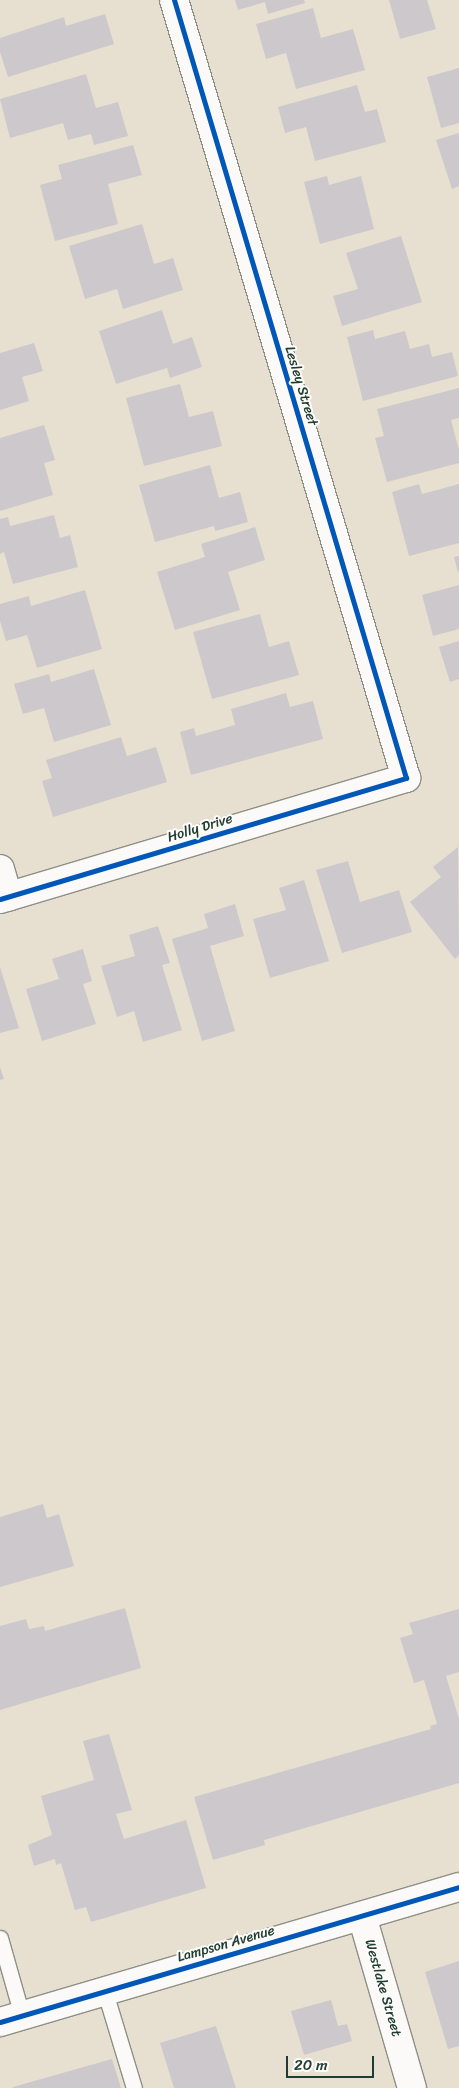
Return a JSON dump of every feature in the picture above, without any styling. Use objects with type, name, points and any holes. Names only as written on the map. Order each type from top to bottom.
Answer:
[{"type":"street","name":"Lesley Street","points":[[174,0],[406,778]]},
{"type":"street","name":"Holly Drive","points":[[4,898],[406,778]]},
{"type":"street","points":[[0,870],[4,898]]},
{"type":"street","name":"Lampson Avenue","points":[[11,2019],[459,1887]]},
{"type":"street","name":"Westlake Street","points":[[362,1916],[412,2088]]},
{"type":"lane","points":[[0,1938],[11,2019]]},
{"type":"lane","points":[[105,1992],[134,2088]]},
{"type":"building","points":[[235,0],[304,0],[305,3],[268,14],[265,2],[238,10]]},
{"type":"building","points":[[389,0],[427,0],[436,29],[400,39]]},
{"type":"building","points":[[313,8],[321,38],[353,29],[365,70],[296,89],[286,53],[266,59],[256,24]]},
{"type":"building","points":[[105,14],[114,44],[8,77],[0,52],[0,38],[64,17],[66,26]]},
{"type":"building","points":[[459,68],[459,123],[441,128],[427,77]]},
{"type":"building","points":[[86,74],[96,108],[118,102],[128,136],[94,145],[91,134],[68,140],[63,123],[10,138],[0,99]]},
{"type":"building","points":[[357,85],[365,112],[377,109],[386,142],[315,161],[306,127],[285,133],[278,107]]},
{"type":"building","points":[[459,133],[459,186],[452,189],[436,140]]},
{"type":"building","points":[[133,145],[142,175],[108,184],[118,224],[55,241],[40,185],[62,179],[58,165]]},
{"type":"building","points":[[327,176],[329,185],[361,176],[374,229],[320,244],[304,182]]},
{"type":"building","points":[[142,224],[154,264],[173,258],[183,290],[123,309],[117,289],[85,299],[69,246]]},
{"type":"building","points":[[401,236],[422,302],[342,326],[333,296],[358,289],[346,253]]},
{"type":"building","points":[[162,310],[173,344],[192,337],[202,367],[170,378],[167,368],[116,384],[99,331]]},
{"type":"building","points":[[373,330],[375,339],[405,331],[410,349],[429,344],[432,357],[452,352],[458,376],[363,401],[347,337]]},
{"type":"building","points":[[34,343],[43,371],[22,377],[29,401],[0,410],[0,353]]},
{"type":"building","points":[[180,384],[189,417],[213,411],[222,446],[144,466],[126,398]]},
{"type":"building","points":[[459,388],[459,418],[451,420],[459,450],[459,463],[387,482],[375,438],[384,436],[377,409]]},
{"type":"building","points":[[44,425],[55,460],[44,463],[53,495],[0,511],[0,438]]},
{"type":"building","points":[[210,465],[219,498],[240,492],[248,522],[215,531],[214,526],[155,542],[139,485]]},
{"type":"building","points":[[419,484],[422,494],[459,484],[459,543],[409,556],[392,492]]},
{"type":"building","points":[[54,515],[60,538],[70,535],[78,567],[13,584],[4,552],[0,554],[0,519],[8,517],[10,526]]},
{"type":"building","points":[[255,527],[265,560],[228,572],[240,610],[175,630],[157,572],[205,557],[201,544]]},
{"type":"building","points":[[459,556],[459,572],[458,572],[454,557]]},
{"type":"building","points":[[459,585],[459,629],[433,636],[422,595]]},
{"type":"building","points":[[85,590],[102,649],[37,668],[27,635],[6,641],[0,621],[0,604],[29,596],[31,606]]},
{"type":"building","points":[[260,614],[269,647],[289,641],[299,675],[212,699],[193,632]]},
{"type":"building","points":[[459,641],[459,679],[450,682],[439,647]]},
{"type":"building","points":[[94,669],[111,725],[54,742],[44,708],[23,714],[14,684],[49,674],[51,682]]},
{"type":"building","points":[[286,693],[290,707],[313,701],[323,739],[191,775],[180,732],[194,728],[196,736],[235,725],[231,709]]},
{"type":"building","points":[[121,737],[127,756],[156,747],[167,782],[53,817],[42,781],[52,778],[46,760]]},
{"type":"building","points":[[458,847],[459,955],[455,959],[410,902],[441,877],[433,867]]},
{"type":"building","points":[[348,861],[360,902],[399,890],[412,932],[342,953],[316,870]]},
{"type":"building","points":[[304,880],[329,961],[270,978],[253,919],[286,910],[279,888]]},
{"type":"building","points":[[235,904],[244,936],[210,946],[235,1031],[202,1041],[172,939],[208,928],[204,914]]},
{"type":"building","points":[[158,926],[170,963],[162,965],[182,1030],[143,1042],[134,1011],[117,1017],[101,966],[135,956],[129,935]]},
{"type":"building","points":[[83,949],[92,981],[83,984],[96,1024],[42,1041],[26,989],[59,979],[52,959]]},
{"type":"building","points":[[0,967],[19,1028],[0,1033]]},
{"type":"building","points":[[0,1067],[4,1079],[0,1080]]},
{"type":"building","points":[[43,1504],[47,1518],[59,1514],[74,1566],[0,1587],[0,1517]]},
{"type":"building","points":[[125,1608],[141,1668],[0,1710],[0,1626],[26,1619],[29,1629],[44,1626],[45,1631]]},
{"type":"building","points":[[459,1609],[459,1672],[446,1676],[459,1719],[459,1783],[264,1840],[265,1845],[213,1860],[194,1797],[431,1729],[430,1726],[437,1724],[424,1680],[414,1683],[400,1638],[413,1634],[409,1623]]},
{"type":"building","points":[[109,1734],[132,1810],[116,1814],[124,1839],[186,1820],[206,1888],[91,1922],[86,1907],[75,1910],[61,1863],[56,1865],[55,1859],[34,1866],[28,1845],[52,1835],[41,1796],[94,1780],[83,1741]]},
{"type":"building","points":[[459,1961],[459,2046],[448,2049],[425,1972]]},
{"type":"building","points":[[331,2000],[338,2026],[347,2024],[352,2041],[304,2055],[291,2011]]},
{"type":"building","points":[[216,2026],[236,2088],[174,2088],[160,2043]]},
{"type":"building","points":[[112,2059],[121,2088],[13,2088],[13,2087]]},
{"type":"cycle path","points":[[0,899],[406,778],[174,0]]},
{"type":"cycle path","points":[[0,2022],[459,1887]]}]
